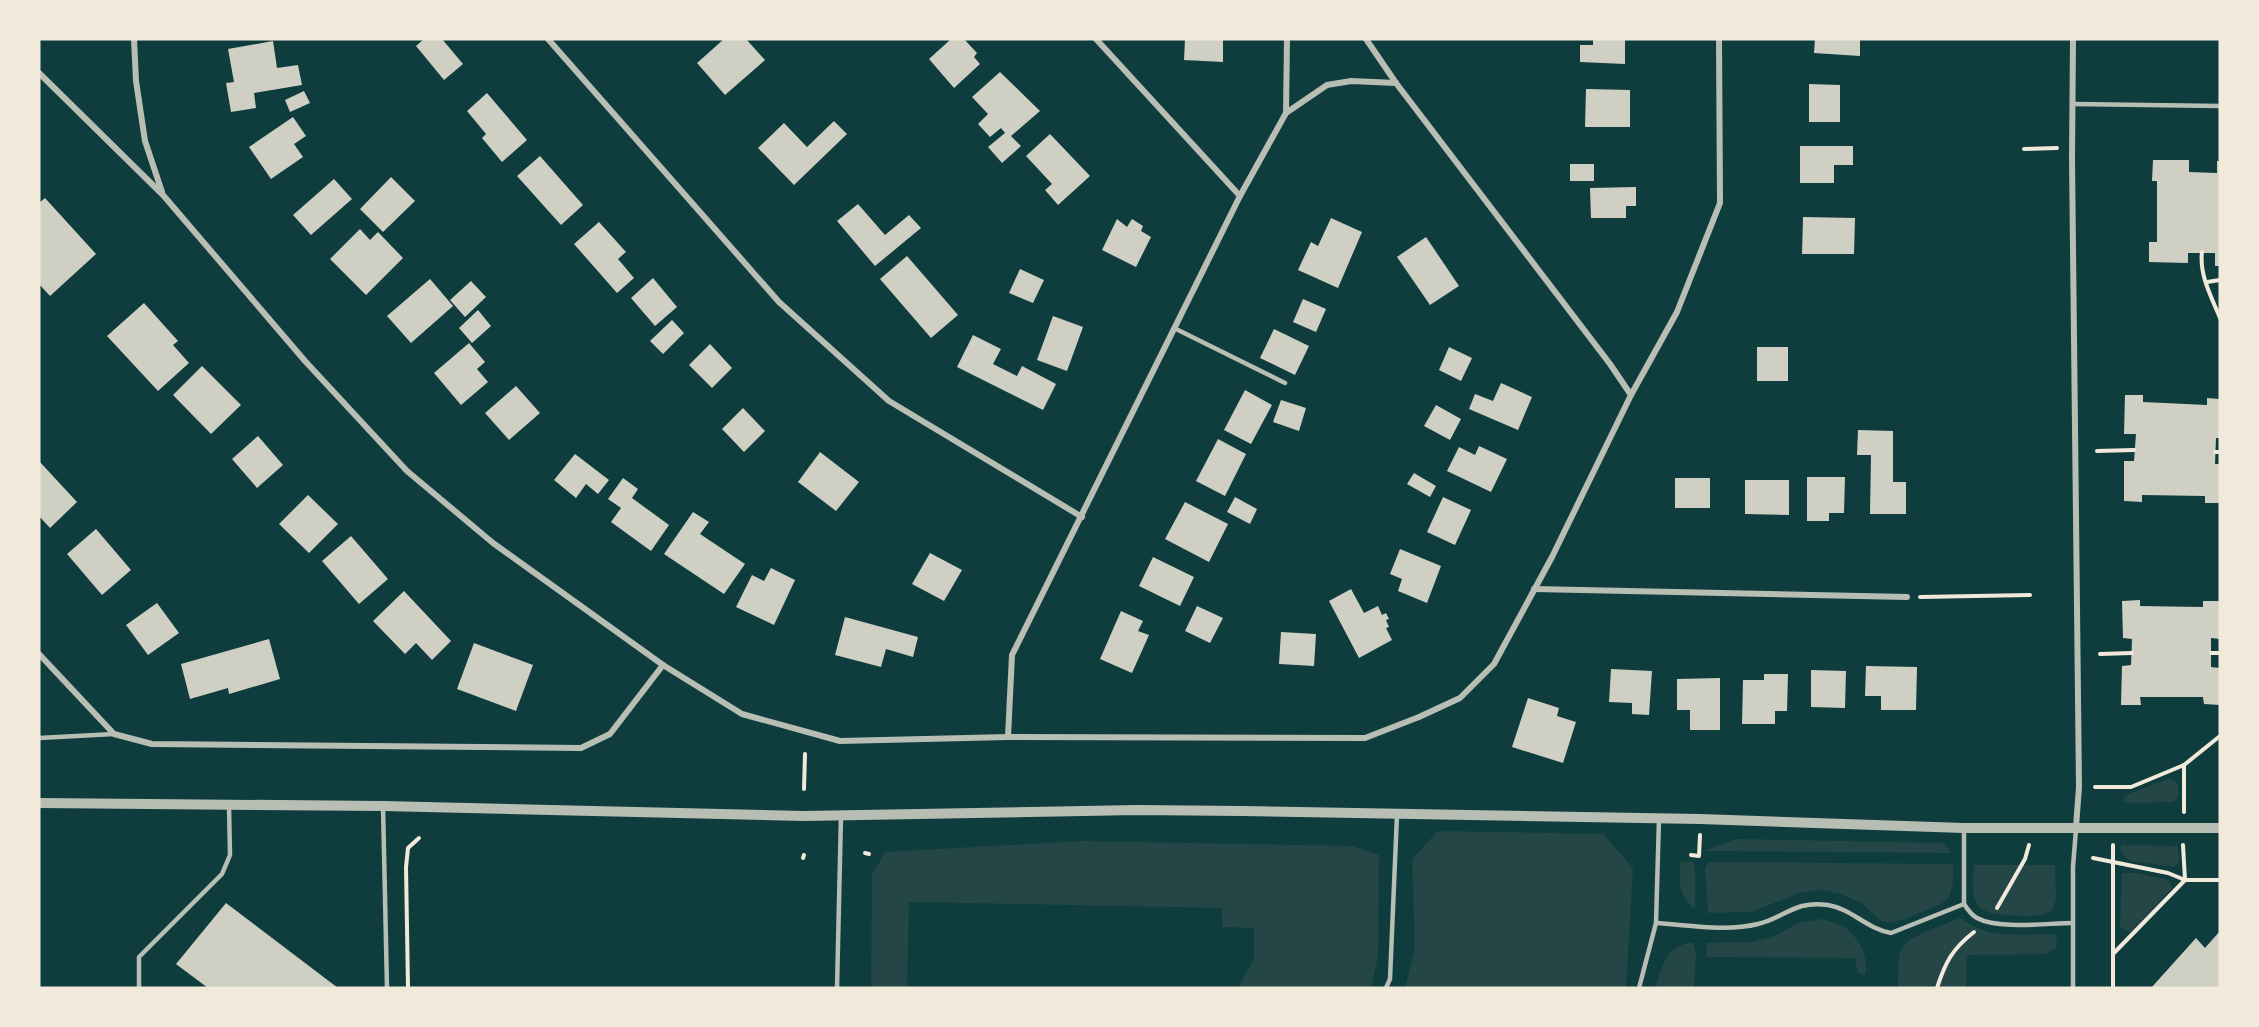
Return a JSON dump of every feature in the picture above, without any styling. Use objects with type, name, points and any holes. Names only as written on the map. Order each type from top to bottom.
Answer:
[{"type":"street","points":[[134,39],[136,81],[145,141],[163,195]]},
{"type":"street","points":[[548,39],[778,302],[890,401],[1082,517]]},
{"type":"street","points":[[1096,39],[1240,196]]},
{"type":"street","points":[[1286,113],[1287,39]]},
{"type":"street","points":[[1366,39],[1396,83],[1610,364],[1631,395]]},
{"type":"street","points":[[39,73],[163,195],[305,361],[407,471],[493,543],[663,665],[742,714],[840,741],[1008,737],[1365,738],[1460,698],[1494,664],[1631,395],[1677,312],[1720,203],[1719,39]]},
{"type":"street","points":[[2073,39],[2072,158],[2079,787],[2076,827]]},
{"type":"street","points":[[1008,737],[1012,655],[1240,196],[1286,113],[1327,85],[1352,81],[1396,83]]},
{"type":"street","points":[[1534,589],[1907,597]]},
{"type":"street","points":[[39,654],[114,734],[152,744],[581,748],[610,734],[663,665]]},
{"type":"street","points":[[39,803],[383,806],[841,816],[1137,810],[1659,818],[1964,828],[2220,828]]},
{"type":"lane","points":[[2073,104],[2220,106]]},
{"type":"lane","points":[[1176,328],[1285,383]]},
{"type":"lane","points":[[39,738],[114,734]]},
{"type":"lane","points":[[139,988],[139,957],[222,874],[230,855],[230,805]]},
{"type":"lane","points":[[383,806],[387,988]]},
{"type":"lane","points":[[1386,988],[1390,979],[1397,813]]},
{"type":"lane","points":[[837,988],[841,816]]},
{"type":"lane","points":[[1639,988],[1656,923],[1659,818]]},
{"type":"lane","points":[[2073,988],[2073,867],[2076,827]]},
{"type":"lane","points":[[1964,828],[1964,904],[1970,913],[1978,919],[1994,923],[2073,923]]},
{"type":"lane","points":[[1656,923],[1744,927],[1768,921],[1789,909],[1814,905],[1839,908],[1882,932],[1896,931],[1964,904]]},
{"type":"path","points":[[2024,149],[2058,148]]},
{"type":"path","points":[[2202,252],[2201,262],[2220,318]]},
{"type":"path","points":[[2207,282],[2220,280]]},
{"type":"path","points":[[2097,451],[2134,450]]},
{"type":"path","points":[[1907,597],[2030,594]]},
{"type":"path","points":[[2100,654],[2132,653]]},
{"type":"path","points":[[2211,653],[2220,653]]},
{"type":"path","points":[[2095,787],[2131,787],[2184,765],[2220,736]]},
{"type":"path","points":[[804,789],[805,753]]},
{"type":"path","points":[[2184,765],[2184,807]]},
{"type":"path","points":[[408,988],[406,867],[408,848],[419,838]]},
{"type":"path","points":[[1993,914],[2025,859],[2030,842]]},
{"type":"path","points":[[2113,843],[2113,988]]},
{"type":"path","points":[[2113,954],[2185,880],[2183,844]]},
{"type":"path","points":[[1690,855],[1699,856]]},
{"type":"path","points":[[2093,858],[2168,873],[2185,880],[2219,881]]},
{"type":"path","points":[[1936,988],[1946,962],[1962,941],[1979,928]]},
{"type":"shaded area","points":[[2170,778],[2178,784],[2178,797],[2173,802],[2124,803],[2124,796]]},
{"type":"shaded area","points":[[1438,831],[1603,834],[1633,868],[1626,988],[1405,988],[1415,949],[1412,859]]},
{"type":"shaded area","points":[[1736,839],[1942,843],[1952,853],[1704,851]]},
{"type":"shaded area","points":[[1081,841],[1352,846],[1379,855],[1378,957],[1371,988],[1238,988],[1254,959],[1254,928],[1222,927],[1222,908],[909,902],[907,988],[871,988],[872,875],[885,852]]},
{"type":"shaded area","points":[[2121,845],[2178,846],[2179,862],[2174,867],[2130,861],[2121,853]]},
{"type":"shaded area","points":[[1681,861],[1693,862],[1695,867],[1695,909],[1686,899],[1681,888]]},
{"type":"shaded area","points":[[1708,863],[1953,864],[1953,882],[1949,897],[1941,904],[1890,923],[1881,921],[1861,903],[1841,894],[1822,890],[1803,892],[1750,912],[1708,913],[1705,868]]},
{"type":"shaded area","points":[[1974,865],[2055,865],[2056,899],[2053,909],[2044,914],[2031,916],[2000,914],[1983,910],[1974,897]]},
{"type":"shaded area","points":[[2122,873],[2137,873],[2169,880],[2172,888],[2131,932],[2120,928]]},
{"type":"shaded area","points":[[1961,918],[1982,930],[1994,933],[2054,934],[2057,940],[2056,948],[2047,954],[1967,955],[1966,988],[1898,988],[1900,955],[1906,943],[1922,933]]},
{"type":"shaded area","points":[[1822,919],[1841,925],[1857,940],[1866,962],[1864,976],[1858,973],[1855,958],[1706,957],[1707,943],[1752,942],[1777,935],[1798,923]]},
{"type":"shaded area","points":[[1693,942],[1696,954],[1694,988],[1656,988],[1663,964],[1671,952],[1684,944]]},
{"type":"building","points":[[424,39],[442,39],[463,64],[444,80],[416,46]]},
{"type":"building","points":[[724,39],[746,39],[765,60],[725,95],[697,63]]},
{"type":"building","points":[[951,39],[964,39],[977,53],[974,57],[980,64],[954,88],[929,59]]},
{"type":"building","points":[[1185,39],[1223,39],[1223,62],[1184,60]]},
{"type":"building","points":[[1593,39],[1625,39],[1625,64],[1580,62],[1580,45],[1593,45]]},
{"type":"building","points":[[1815,39],[1860,39],[1860,56],[1814,53]]},
{"type":"building","points":[[273,41],[277,68],[298,65],[302,85],[254,93],[256,108],[231,112],[226,83],[234,82],[228,49]]},
{"type":"building","points":[[1000,72],[1040,111],[1011,136],[1021,146],[1002,163],[988,147],[1005,133],[1001,128],[990,137],[978,124],[988,114],[972,97]]},
{"type":"building","points":[[1809,84],[1840,85],[1840,122],[1809,122]]},
{"type":"building","points":[[1586,89],[1630,90],[1630,127],[1585,127]]},
{"type":"building","points":[[304,91],[310,103],[290,112],[285,100]]},
{"type":"building","points":[[487,93],[527,140],[502,162],[482,138],[486,134],[467,111]]},
{"type":"building","points":[[293,117],[306,136],[294,144],[303,157],[271,179],[249,147]]},
{"type":"building","points":[[834,121],[847,134],[794,185],[758,148],[784,123],[807,147]]},
{"type":"building","points":[[1050,134],[1090,176],[1058,205],[1045,190],[1052,184],[1026,156]]},
{"type":"building","points":[[1800,146],[1853,146],[1853,165],[1834,165],[1834,183],[1800,183]]},
{"type":"building","points":[[540,156],[583,205],[561,225],[517,176]]},
{"type":"building","points":[[2153,160],[2189,160],[2189,172],[2217,173],[2217,161],[2220,161],[2220,266],[2215,266],[2215,253],[2188,253],[2188,263],[2149,262],[2149,242],[2157,242],[2157,181],[2152,181]]},
{"type":"building","points":[[1570,164],[1594,164],[1594,181],[1570,181]]},
{"type":"building","points":[[391,177],[415,201],[383,232],[360,209]]},
{"type":"building","points":[[334,179],[352,199],[311,235],[293,215]]},
{"type":"building","points":[[1636,187],[1636,206],[1626,206],[1626,218],[1591,218],[1590,188]]},
{"type":"building","points":[[45,198],[96,254],[50,296],[39,284],[39,203]]},
{"type":"building","points":[[858,204],[885,235],[909,215],[921,228],[875,266],[837,221]]},
{"type":"building","points":[[1803,217],[1855,218],[1854,254],[1802,254]]},
{"type":"building","points":[[1331,218],[1362,232],[1338,288],[1298,270],[1311,242],[1318,246]]},
{"type":"building","points":[[1117,219],[1127,227],[1132,219],[1143,226],[1141,231],[1151,237],[1136,267],[1102,250]]},
{"type":"building","points":[[599,222],[626,252],[618,259],[634,278],[617,293],[574,244]]},
{"type":"building","points":[[360,229],[370,240],[378,232],[403,258],[366,295],[330,259]]},
{"type":"building","points":[[1426,237],[1459,286],[1430,305],[1397,257]]},
{"type":"building","points":[[907,256],[958,315],[931,338],[880,279]]},
{"type":"building","points":[[1020,269],[1044,280],[1033,303],[1009,293]]},
{"type":"building","points":[[653,278],[677,307],[655,326],[631,298]]},
{"type":"building","points":[[430,279],[453,306],[411,343],[387,316]]},
{"type":"building","points":[[471,281],[486,297],[465,317],[450,300]]},
{"type":"building","points":[[1303,299],[1326,309],[1316,332],[1293,322]]},
{"type":"building","points":[[144,303],[178,341],[173,345],[189,363],[158,391],[107,336]]},
{"type":"building","points":[[478,310],[491,326],[472,343],[459,328]]},
{"type":"building","points":[[1053,316],[1083,327],[1067,371],[1037,360]]},
{"type":"building","points":[[672,320],[684,333],[663,354],[650,341]]},
{"type":"building","points":[[1274,329],[1309,346],[1295,375],[1260,358]]},
{"type":"building","points":[[973,335],[1001,349],[993,364],[1017,376],[1022,366],[1056,384],[1043,410],[957,367]]},
{"type":"building","points":[[469,343],[485,362],[477,369],[488,382],[461,405],[434,373]]},
{"type":"building","points":[[710,344],[732,368],[712,388],[689,365]]},
{"type":"building","points":[[1449,347],[1472,358],[1461,381],[1439,370]]},
{"type":"building","points":[[1757,347],[1788,347],[1788,381],[1757,381]]},
{"type":"building","points":[[202,366],[241,405],[211,434],[173,395]]},
{"type":"building","points":[[1501,383],[1532,397],[1518,430],[1469,409],[1475,394],[1493,401]]},
{"type":"building","points":[[516,386],[540,413],[509,440],[485,413]]},
{"type":"building","points":[[1245,390],[1272,405],[1251,444],[1224,430]]},
{"type":"building","points":[[2125,395],[2143,395],[2143,402],[2207,405],[2207,398],[2220,399],[2220,438],[2216,438],[2215,464],[2220,464],[2220,503],[2205,503],[2205,496],[2142,495],[2142,502],[2124,501],[2124,461],[2134,461],[2136,434],[2124,434]]},
{"type":"building","points":[[1281,400],[1306,408],[1299,431],[1273,422]]},
{"type":"building","points":[[1436,405],[1461,419],[1450,440],[1424,426]]},
{"type":"building","points":[[743,408],[765,431],[744,452],[722,429]]},
{"type":"building","points":[[1858,430],[1893,431],[1893,482],[1906,482],[1906,514],[1870,514],[1871,455],[1857,455]]},
{"type":"building","points":[[258,436],[283,465],[257,488],[232,459]]},
{"type":"building","points":[[1218,439],[1246,454],[1225,496],[1196,481]]},
{"type":"building","points":[[1479,446],[1507,459],[1491,492],[1447,471],[1459,447],[1475,455]]},
{"type":"building","points":[[820,452],[859,482],[836,511],[798,482]]},
{"type":"building","points":[[575,454],[609,480],[598,494],[586,484],[576,498],[554,480]]},
{"type":"building","points":[[39,461],[77,502],[50,528],[39,516]]},
{"type":"building","points":[[1414,473],[1436,486],[1430,497],[1407,484]]},
{"type":"building","points":[[1807,477],[1845,477],[1844,513],[1829,513],[1829,521],[1807,521]]},
{"type":"building","points":[[623,478],[638,489],[632,498],[669,525],[651,551],[611,522],[621,508],[608,499]]},
{"type":"building","points":[[1675,478],[1710,478],[1710,508],[1675,508]]},
{"type":"building","points":[[1745,480],[1789,480],[1789,515],[1745,514]]},
{"type":"building","points":[[308,495],[338,524],[309,553],[279,524]]},
{"type":"building","points":[[1235,497],[1257,509],[1250,524],[1227,512]]},
{"type":"building","points":[[1443,497],[1471,510],[1455,545],[1427,532]]},
{"type":"building","points":[[1185,502],[1228,524],[1209,562],[1165,539]]},
{"type":"building","points":[[693,512],[709,522],[700,534],[745,564],[724,594],[664,554]]},
{"type":"building","points":[[96,529],[131,570],[102,595],[67,554]]},
{"type":"building","points":[[351,536],[388,579],[359,604],[322,561]]},
{"type":"building","points":[[1400,549],[1441,566],[1427,603],[1398,591],[1402,579],[1390,574]]},
{"type":"building","points":[[930,553],[962,570],[944,601],[912,584]]},
{"type":"building","points":[[1153,557],[1194,577],[1180,606],[1139,586]]},
{"type":"building","points":[[771,568],[795,580],[774,625],[736,607],[752,575],[764,581]]},
{"type":"building","points":[[1351,589],[1364,613],[1378,606],[1382,615],[1386,613],[1389,627],[1386,628],[1392,640],[1359,658],[1329,601]]},
{"type":"building","points":[[404,591],[451,641],[432,660],[416,643],[405,654],[373,621]]},
{"type":"building","points":[[2140,600],[2140,606],[2203,607],[2203,601],[2220,601],[2220,639],[2211,638],[2211,667],[2220,668],[2220,705],[2204,704],[2203,697],[2140,697],[2141,705],[2121,705],[2122,666],[2131,665],[2132,639],[2123,638],[2122,601]]},
{"type":"building","points":[[157,603],[179,633],[148,655],[126,625]]},
{"type":"building","points":[[1197,606],[1223,618],[1210,643],[1185,631]]},
{"type":"building","points":[[1121,611],[1143,621],[1138,631],[1149,635],[1132,673],[1100,659]]},
{"type":"building","points":[[845,617],[918,637],[913,657],[886,649],[881,667],[835,655]]},
{"type":"building","points":[[1281,632],[1316,634],[1314,666],[1279,664]]},
{"type":"building","points":[[269,639],[280,679],[229,694],[228,688],[190,699],[181,664]]},
{"type":"building","points":[[474,643],[533,665],[516,711],[457,689]]},
{"type":"building","points":[[1866,666],[1917,667],[1916,710],[1881,710],[1881,696],[1865,696]]},
{"type":"building","points":[[1611,669],[1652,671],[1649,715],[1632,714],[1632,703],[1609,702]]},
{"type":"building","points":[[1811,670],[1846,671],[1845,708],[1811,707]]},
{"type":"building","points":[[1764,674],[1788,674],[1787,711],[1775,711],[1775,724],[1742,724],[1743,680],[1764,680]]},
{"type":"building","points":[[1720,678],[1720,730],[1690,730],[1690,710],[1677,710],[1677,679]]},
{"type":"building","points":[[1528,698],[1559,708],[1557,716],[1576,722],[1563,763],[1512,747]]},
{"type":"building","points":[[226,903],[338,988],[208,988],[176,964]]},
{"type":"building","points":[[2220,931],[2220,988],[2151,988],[2196,938],[2205,948]]}]
